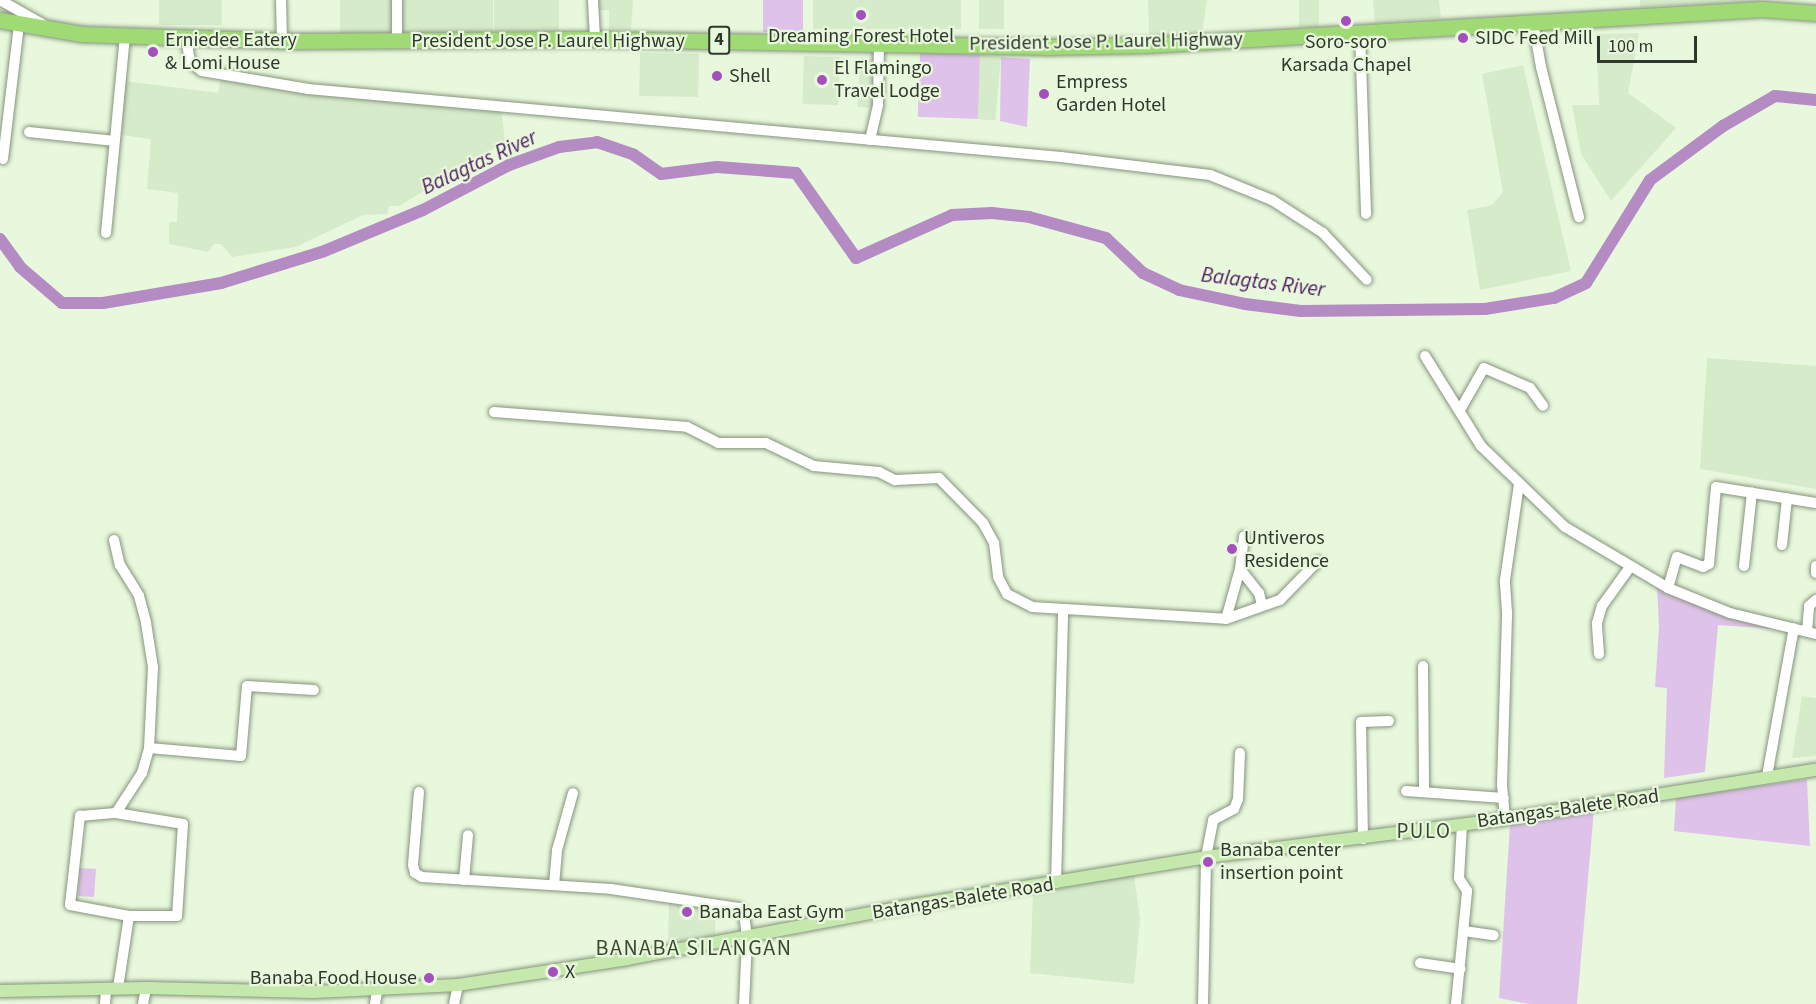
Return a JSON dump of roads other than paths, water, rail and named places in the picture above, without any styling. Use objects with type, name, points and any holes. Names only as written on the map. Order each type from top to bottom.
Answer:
[{"type":"highway","name":"President Jose P. Laurel Highway","points":[[0,20],[54,32],[282,40],[595,39],[1122,45],[1761,9],[1816,13]]},
{"type":"main road","name":"Batangas-Balete Road","points":[[0,991],[146,988],[376,998],[747,939],[902,908],[1206,857],[1363,839],[1505,819],[1816,770]]},
{"type":"street","points":[[0,0],[54,32]]},
{"type":"street","points":[[281,0],[282,40]]},
{"type":"street","points":[[397,0],[397,41]]},
{"type":"street","points":[[593,0],[595,39]]},
{"type":"street","points":[[1533,22],[1541,67],[1579,217]]},
{"type":"street","points":[[3,159],[19,25]]},
{"type":"street","points":[[1360,31],[1366,214]]},
{"type":"street","points":[[106,234],[125,35]]},
{"type":"street","points":[[186,37],[190,62],[202,71],[308,89],[870,140],[1210,175],[1272,200],[1323,232],[1367,280]]},
{"type":"street","points":[[870,140],[878,105],[879,43]]},
{"type":"street","points":[[29,132],[115,141]]},
{"type":"street","points":[[1425,356],[1481,446],[1565,527],[1668,588],[1730,613],[1811,633],[1809,606],[1816,600]]},
{"type":"street","points":[[1460,410],[1484,368],[1530,388],[1543,406]]},
{"type":"street","points":[[494,412],[687,428],[718,443],[766,443],[814,466],[879,472],[895,480],[939,478],[983,523],[994,543],[998,577],[1007,594],[1021,604],[1063,611],[1226,619],[1280,600],[1318,561]]},
{"type":"street","points":[[1505,819],[1505,580],[1519,484]]},
{"type":"street","points":[[1668,588],[1677,557],[1704,567],[1709,564],[1716,487],[1816,503]]},
{"type":"street","points":[[1744,566],[1752,492]]},
{"type":"street","points":[[1782,545],[1787,498]]},
{"type":"street","points":[[1226,619],[1240,569],[1244,536]]},
{"type":"street","points":[[114,540],[120,566],[139,596],[153,668],[149,748],[142,773],[116,813]]},
{"type":"street","points":[[1816,566],[1816,573]]},
{"type":"street","points":[[1599,654],[1597,623],[1602,606],[1630,567]]},
{"type":"street","points":[[1240,569],[1259,593],[1262,605]]},
{"type":"street","points":[[1056,883],[1063,611]]},
{"type":"street","points":[[1767,776],[1794,628]]},
{"type":"street","points":[[1423,666],[1424,792]]},
{"type":"street","points":[[149,748],[211,757],[241,756],[247,686],[314,690]]},
{"type":"street","points":[[1363,839],[1361,722],[1389,721]]},
{"type":"street","points":[[1203,1004],[1206,857],[1213,820],[1234,809],[1238,799],[1240,753]]},
{"type":"street","points":[[1406,791],[1504,798]]},
{"type":"street","points":[[419,792],[415,873],[464,880],[634,891],[739,908],[744,913],[747,939],[744,1004]]},
{"type":"street","points":[[554,885],[557,850],[573,793]]},
{"type":"street","points":[[116,813],[183,824],[177,916],[129,916],[70,905],[80,816],[116,813]]},
{"type":"street","points":[[1456,1004],[1467,891],[1459,878],[1461,825]]},
{"type":"street","points":[[464,880],[468,835]]},
{"type":"street","points":[[105,1004],[112,988],[129,916]]},
{"type":"street","points":[[1464,931],[1494,935]]},
{"type":"street","points":[[1420,963],[1461,969]]},
{"type":"street","points":[[454,1004],[458,985]]},
{"type":"street","points":[[144,1004],[146,988]]},
{"type":"waterway","name":"Balagtas River","points":[[0,239],[20,267],[62,303],[103,303],[221,283],[322,252],[423,210],[509,165],[559,147],[597,142],[634,155],[661,174],[717,167],[796,173],[856,258],[952,215],[992,213],[1029,217],[1106,238],[1143,273],[1179,290],[1245,304],[1301,311],[1485,309],[1554,298],[1586,283],[1650,180],[1723,126],[1775,96],[1816,100]]},
{"type":"place","name":"Dreaming Forest Hotel","points":[[861,15]]},
{"type":"place","name":"Soro-soro Karsada Chapel","points":[[1346,21]]},
{"type":"place","name":"SIDC Feed Mill","points":[[1463,38]]},
{"type":"place","name":"Erniedee Eatery & Lomi House","points":[[153,52]]},
{"type":"place","name":"Shell","points":[[717,76]]},
{"type":"place","name":"El Flamingo Travel Lodge","points":[[822,80]]},
{"type":"place","name":"Empress Garden Hotel","points":[[1044,94]]},
{"type":"place","name":"Untiveros Residence","points":[[1232,549]]},
{"type":"place","name":"Banaba center insertion point","points":[[1208,862]]},
{"type":"place","name":"Banaba East Gym","points":[[687,912]]},
{"type":"place","name":"X","points":[[553,972]]},
{"type":"place","name":"Banaba Food House","points":[[429,978]]},
{"type":"district","name":"PULO","points":[[1424,831]]},
{"type":"district","name":"BANABA SILANGAN","points":[[694,949]]}]
